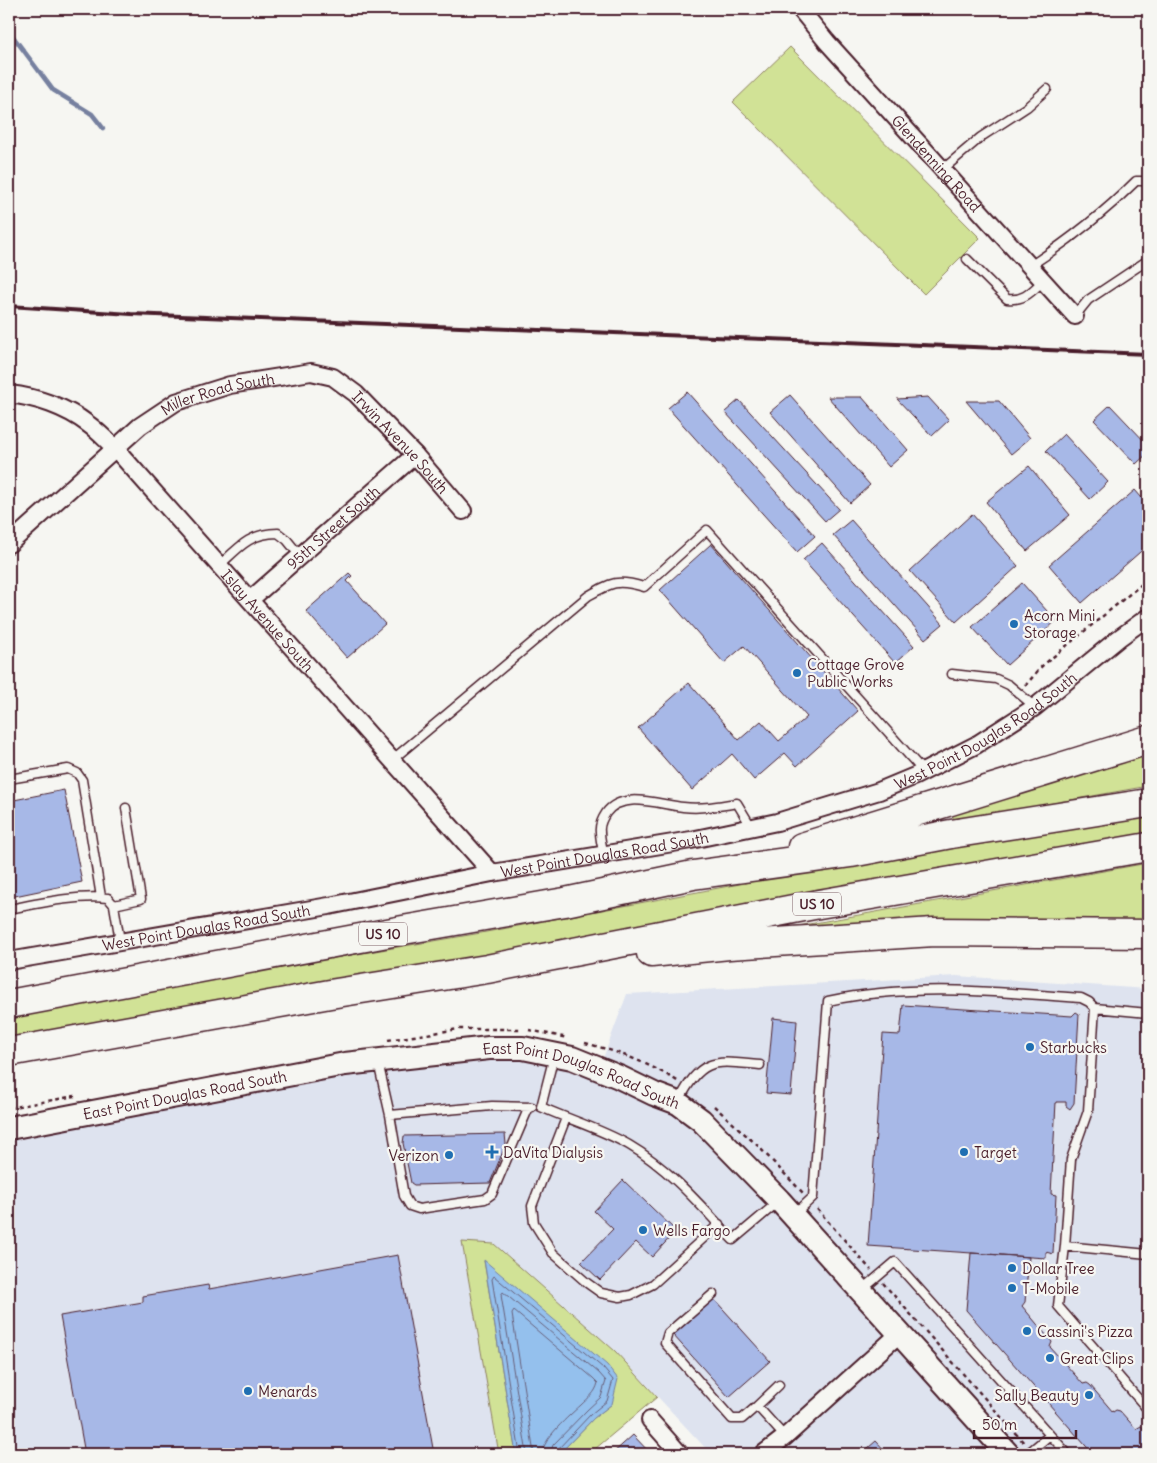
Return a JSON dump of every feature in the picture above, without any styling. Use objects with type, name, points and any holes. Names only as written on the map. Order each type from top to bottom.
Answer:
[{"type":"highway","points":[[757,866],[781,853],[1148,740]]},
{"type":"highway","name":"US 10","points":[[9,1004],[403,930],[564,902],[693,875],[850,853],[951,834],[1148,803]]},
{"type":"highway","name":"US 10","points":[[9,1052],[330,994],[488,969],[819,904],[1148,847]]},
{"type":"highway","points":[[488,969],[729,945],[934,932],[1148,934]]},
{"type":"street","name":"Glendenning Road","points":[[800,9],[942,170],[1075,316]]},
{"type":"street","name":"Miller Road South","points":[[9,544],[114,447],[140,426],[176,402],[230,385],[284,376],[310,372],[333,377]]},
{"type":"street","name":"Irwin Avenue South","points":[[333,377],[356,394],[415,455],[463,511]]},
{"type":"street","name":"Islay Avenue South","points":[[17,395],[56,406],[87,423],[114,447],[251,599],[492,873]]},
{"type":"street","name":"95th Street South","points":[[251,599],[415,455]]},
{"type":"street","name":"West Point Douglas Road South","points":[[9,961],[328,906],[492,873],[691,840],[778,822],[879,791],[976,745],[1035,707],[1118,638],[1148,617]]},
{"type":"street","name":"East Point Douglas Road South","points":[[9,1128],[345,1064],[380,1051],[523,1048],[572,1058],[654,1094],[682,1094],[702,1120],[786,1208],[869,1284],[899,1334],[1008,1454]]},
{"type":"street","points":[[763,1454],[899,1334]]},
{"type":"street","points":[[650,1420],[680,1454]]},
{"type":"lane","points":[[942,170],[981,137],[1027,107],[1047,89]]},
{"type":"lane","points":[[1030,266],[1070,240],[1110,207],[1136,181],[1144,181],[1148,184]]},
{"type":"lane","points":[[968,260],[1006,299],[1015,300],[1027,296],[1043,281]]},
{"type":"lane","points":[[1075,316],[1088,300],[1148,260]]},
{"type":"lane","points":[[392,760],[588,596],[610,583],[628,582],[644,587],[707,530],[923,771]]},
{"type":"lane","points":[[220,565],[244,542],[252,537],[267,533],[278,533],[287,540],[300,556]]},
{"type":"lane","points":[[952,674],[996,679],[1019,693],[1035,707]]},
{"type":"lane","points":[[9,779],[68,769],[77,773],[82,780],[101,897]]},
{"type":"lane","points":[[604,855],[600,831],[601,822],[607,811],[623,801],[633,800],[692,808],[706,808],[737,803],[752,828]]},
{"type":"lane","points":[[114,905],[141,899],[126,808]]},
{"type":"lane","points":[[9,909],[94,896],[108,898],[114,905],[120,941]]},
{"type":"lane","points":[[390,1115],[492,1106],[541,1107],[630,1146],[664,1170],[695,1198],[733,1240],[786,1208],[812,1198],[828,1001],[858,995],[960,990],[1080,998],[1089,1002],[1095,1008],[1148,1012]]},
{"type":"lane","points":[[1095,1008],[1088,1111],[1071,1159],[1058,1306],[1148,1410]]},
{"type":"lane","points":[[380,1051],[404,1196],[410,1206],[419,1209],[486,1199],[492,1194],[529,1107]]},
{"type":"lane","points":[[541,1107],[555,1054]]},
{"type":"lane","points":[[682,1094],[701,1070],[710,1064],[719,1062],[760,1065]]},
{"type":"lane","points":[[566,1118],[532,1206],[534,1223],[553,1253],[600,1293],[620,1297],[631,1295],[654,1284],[719,1224]]},
{"type":"lane","points":[[1064,1246],[1148,1254]]},
{"type":"lane","points":[[869,1284],[895,1262],[1068,1454]]},
{"type":"lane","points":[[713,1294],[668,1333],[665,1343],[732,1419],[742,1419],[779,1385]]},
{"type":"lane","points":[[757,1406],[785,1436]]},
{"type":"lane","points":[[1029,1452],[1050,1435]]},
{"type":"path","points":[[1019,693],[1042,666],[1148,579]]},
{"type":"path","points":[[380,1051],[440,1031],[494,1028],[535,1030],[573,1039]]},
{"type":"path","points":[[581,1041],[634,1058],[660,1070],[682,1094]]},
{"type":"path","points":[[9,1108],[78,1095]]},
{"type":"path","points":[[712,1104],[757,1145],[809,1200],[869,1284],[1029,1452]]},
{"type":"shaded area","points":[[956,976],[1148,989],[1148,1454],[711,1454],[615,1351],[494,1244],[462,1242],[499,1454],[9,1454],[9,1128],[488,1048],[599,1069],[627,994]]},
{"type":"green space","points":[[790,47],[980,238],[924,294],[733,102]]},
{"type":"green space","points":[[1148,749],[1148,786],[954,821],[951,811]]},
{"type":"green space","points":[[1148,813],[1148,835],[9,1041],[9,1016],[481,933],[877,858]]},
{"type":"green space","points":[[1148,863],[1148,926],[770,931]]},
{"type":"green space","points":[[462,1242],[494,1244],[615,1351],[657,1397],[589,1454],[559,1454],[594,1418],[612,1404],[484,1261],[516,1454],[499,1454]]},
{"type":"water","points":[[484,1260],[607,1365],[618,1379],[612,1404],[594,1418],[559,1454],[516,1454]]},
{"type":"building","points":[[687,392],[815,536],[797,552],[668,408]]},
{"type":"building","points":[[790,395],[870,485],[850,503],[770,412]]},
{"type":"building","points":[[828,397],[862,397],[908,450],[889,467]]},
{"type":"building","points":[[928,397],[949,420],[932,436],[897,399]]},
{"type":"building","points":[[739,400],[839,509],[825,521],[725,412]]},
{"type":"building","points":[[966,401],[999,401],[1030,438],[1011,454]]},
{"type":"building","points":[[1110,405],[1148,445],[1148,453],[1136,464],[1094,420]]},
{"type":"building","points":[[1064,434],[1108,482],[1090,499],[1046,451]]},
{"type":"building","points":[[1029,466],[1070,515],[1027,551],[986,502]]},
{"type":"building","points":[[1135,490],[1148,505],[1148,545],[1082,603],[1049,565]]},
{"type":"building","points":[[972,514],[1018,566],[956,622],[910,571]]},
{"type":"building","points":[[851,520],[943,624],[925,639],[833,535]]},
{"type":"building","points":[[822,543],[914,646],[895,663],[803,560]]},
{"type":"building","name":"Cottage Grove Public Works","points":[[711,544],[858,711],[797,766],[785,753],[754,780],[732,754],[692,790],[638,728],[689,683],[739,740],[761,721],[779,741],[807,717],[744,646],[724,663],[660,590]]},
{"type":"building","points":[[349,573],[352,576],[347,581],[385,624],[347,658],[306,611]]},
{"type":"building","name":"Acorn Mini Storage","points":[[1022,583],[1056,621],[1007,665],[972,627]]},
{"type":"building","points":[[64,790],[82,882],[10,897],[9,801]]},
{"type":"building","name":"Target","points":[[903,1005],[1072,1016],[1076,1012],[1079,1014],[1074,1103],[1070,1109],[1066,1106],[1066,1102],[1056,1102],[1051,1194],[1056,1195],[1053,1254],[1046,1252],[1046,1258],[868,1246],[883,1034],[900,1035]]},
{"type":"building","points":[[773,1018],[797,1021],[791,1095],[766,1093]]},
{"type":"building","points":[[505,1134],[506,1144],[490,1183],[414,1185],[411,1183],[403,1143],[404,1136]]},
{"type":"building","name":"Wells Fargo","points":[[623,1180],[676,1231],[652,1257],[636,1242],[600,1280],[581,1262],[613,1229],[594,1211]]},
{"type":"building","points":[[971,1253],[1029,1257],[1025,1302],[1022,1306],[1052,1342],[1050,1347],[1083,1384],[1087,1383],[1090,1385],[1113,1412],[1116,1410],[1120,1411],[1136,1429],[1141,1426],[1148,1434],[1148,1453],[1093,1454],[966,1310]]},
{"type":"building","name":"Menards","points":[[398,1255],[434,1454],[85,1454],[60,1316],[143,1302],[143,1296],[208,1285],[209,1289]]},
{"type":"building","points":[[714,1299],[770,1361],[729,1397],[673,1335]]},
{"type":"building","points":[[9,1365],[14,1371],[9,1375]]},
{"type":"building","points":[[633,1435],[651,1454],[612,1454]]},
{"type":"building","points":[[876,1441],[888,1454],[861,1454]]},
{"type":"waterway","points":[[9,31],[53,90],[92,114],[103,128]]},
{"type":"railway","points":[[9,306],[131,314],[1148,354]]},
{"type":"place","name":"Acorn Mini Storage","points":[[1014,624]]},
{"type":"place","name":"Cottage Grove Public Works","points":[[797,673]]},
{"type":"place","name":"Starbucks","points":[[1030,1047]]},
{"type":"place","name":"DaVita Dialysis","points":[[492,1152]]},
{"type":"place","name":"Target","points":[[964,1152]]},
{"type":"place","name":"Verizon","points":[[449,1155]]},
{"type":"place","name":"Wells Fargo","points":[[643,1230]]},
{"type":"place","name":"Dollar Tree","points":[[1012,1268]]},
{"type":"place","name":"T-Mobile","points":[[1012,1288]]},
{"type":"place","name":"Cassini's Pizza","points":[[1027,1331]]},
{"type":"place","name":"Great Clips","points":[[1050,1358]]},
{"type":"place","name":"Menards","points":[[248,1391]]},
{"type":"place","name":"Sally Beauty","points":[[1089,1395]]}]
